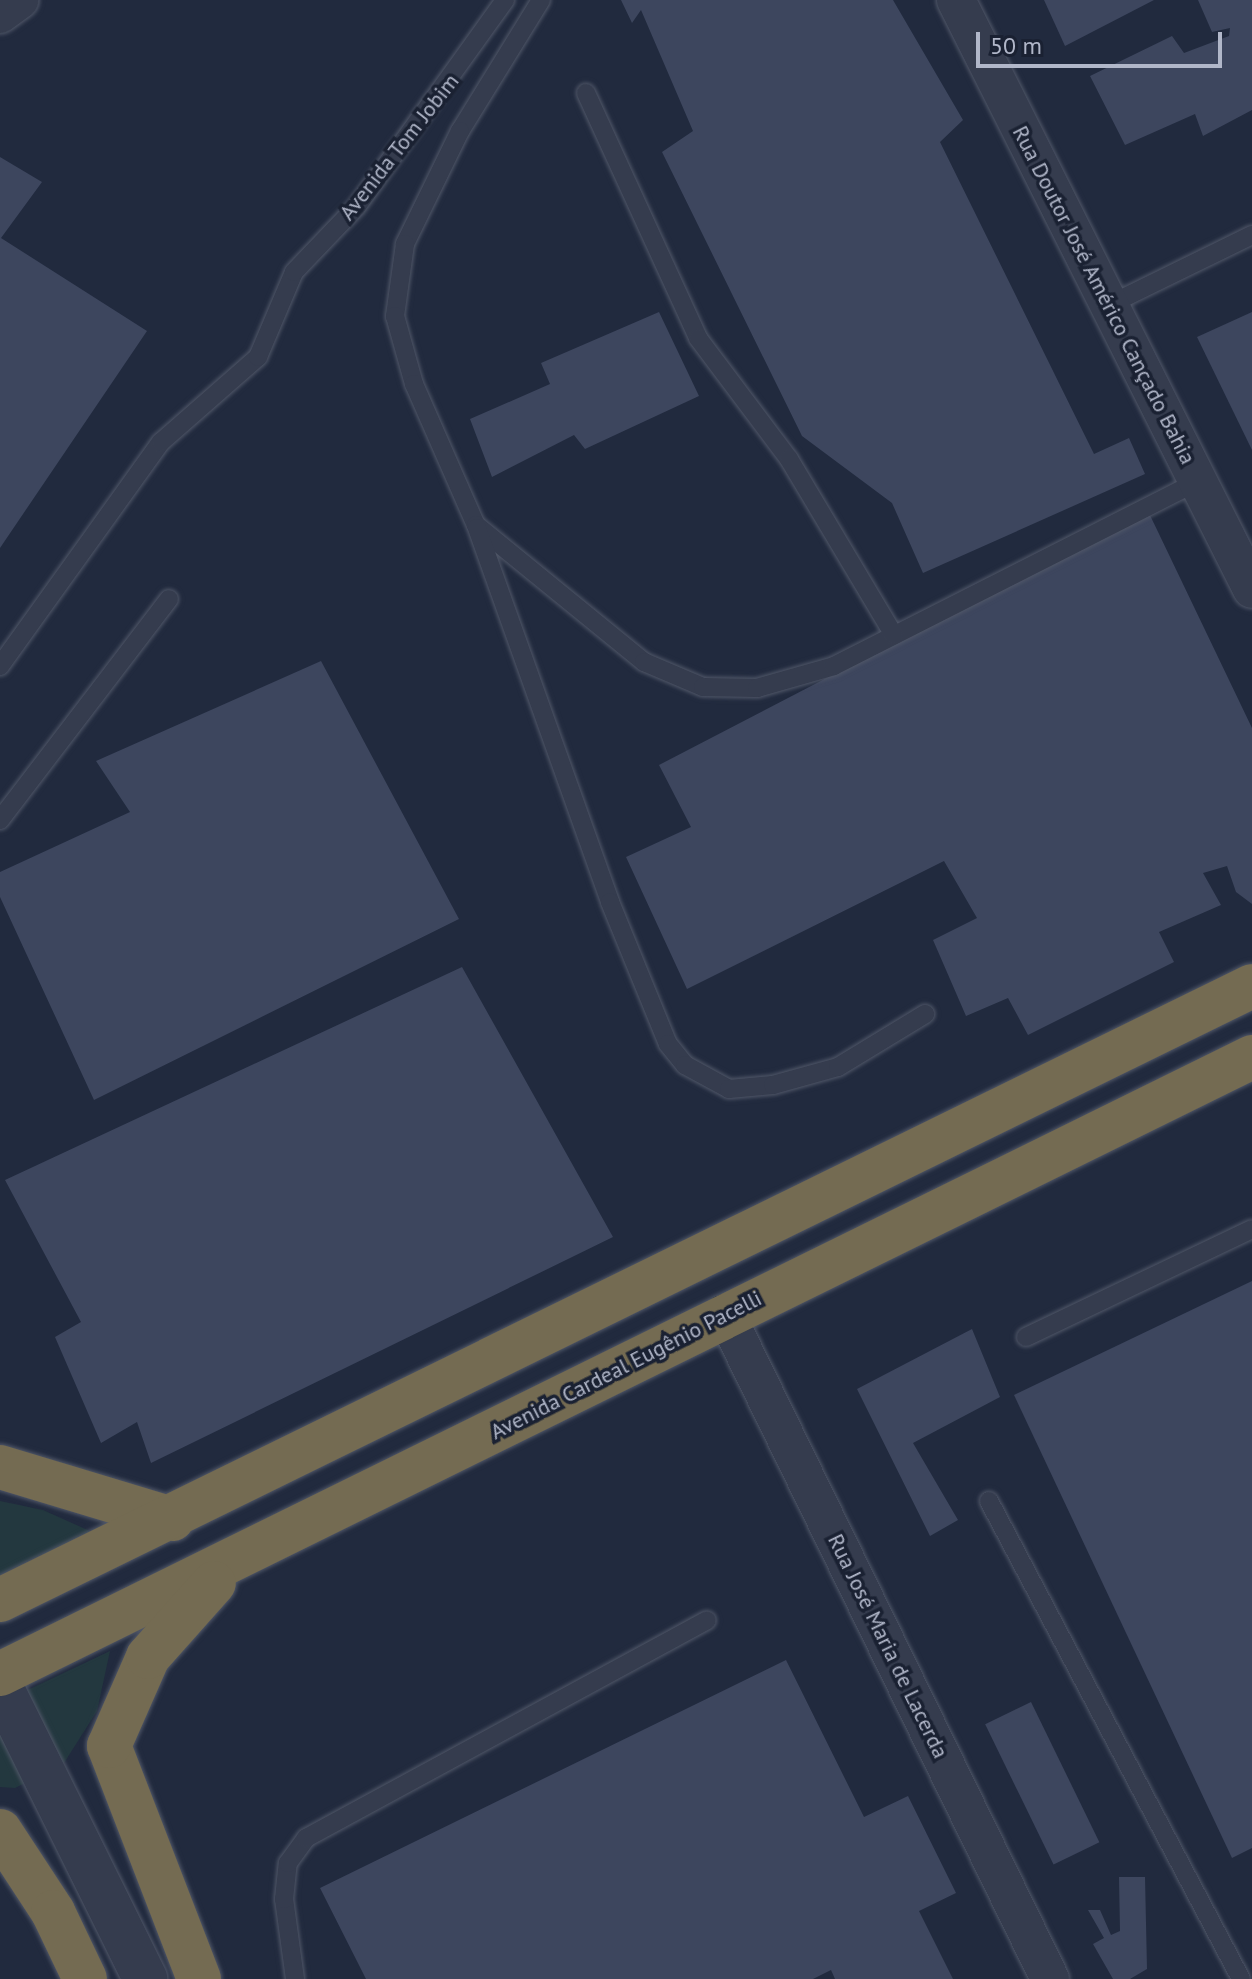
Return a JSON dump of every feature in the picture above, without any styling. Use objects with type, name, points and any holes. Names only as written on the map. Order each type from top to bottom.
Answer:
[{"type":"highway","points":[[8,1596],[172,1519],[1252,986]]},
{"type":"highway","name":"Avenida Cardeal Eugênio Pacelli","points":[[0,1674],[229,1567],[725,1313],[1252,1057]]},
{"type":"highway","points":[[0,1467],[172,1519]]},
{"type":"highway","points":[[199,1979],[109,1746],[148,1657],[229,1567]]},
{"type":"highway","points":[[0,1831],[53,1912],[85,1979]]},
{"type":"street","points":[[0,14],[19,0]]},
{"type":"street","name":"Rua Doutor José Américo Cançado Bahia","points":[[956,0],[1252,589]]},
{"type":"street","name":"Rua José Maria de Lacerda","points":[[725,1313],[1050,1979]]},
{"type":"street","points":[[0,1685],[145,1979]]},
{"type":"street","points":[[0,1736],[121,1979]]},
{"type":"lane","name":"Avenida Tom Jobim","points":[[0,666],[161,442],[258,357],[294,272],[357,206],[505,0]]},
{"type":"lane","points":[[541,0],[460,131],[405,244],[395,316],[414,384],[476,525],[610,902],[668,1044],[685,1065],[729,1089],[773,1085],[838,1067],[925,1014]]},
{"type":"lane","points":[[586,93],[698,338],[789,459],[894,635]]},
{"type":"lane","points":[[1109,305],[1252,235]]},
{"type":"lane","points":[[476,525],[644,662],[703,687],[757,688],[834,666],[1198,481]]},
{"type":"lane","points":[[0,820],[169,599]]},
{"type":"lane","points":[[1026,1337],[1252,1229]]},
{"type":"lane","points":[[989,1501],[1241,1979]]},
{"type":"lane","points":[[295,1979],[284,1899],[288,1863],[306,1838],[707,1620]]},
{"type":"shaded area","points":[[0,1501],[43,1510],[92,1532],[0,1575]]},
{"type":"shaded area","points":[[110,1651],[97,1711],[64,1763],[15,1788],[0,1787],[0,1703]]},
{"type":"building","points":[[621,0],[893,0],[963,120],[940,142],[1094,454],[1129,438],[1145,474],[923,573],[892,503],[802,436],[662,152],[693,131],[641,10],[632,23]]},
{"type":"building","points":[[1044,0],[1154,0],[1065,46]]},
{"type":"building","points":[[1198,0],[1252,0],[1252,110],[1203,136],[1195,114],[1125,145],[1090,76],[1172,36],[1184,53],[1229,36],[1230,28],[1212,32]]},
{"type":"building","points":[[0,157],[42,182],[1,238],[147,331],[0,548]]},
{"type":"building","points":[[659,312],[699,396],[585,449],[574,435],[492,477],[470,419],[550,384],[541,363]]},
{"type":"building","points":[[1252,312],[1252,450],[1197,337]]},
{"type":"building","points":[[1148,511],[1252,728],[1252,904],[1236,892],[1227,866],[1203,873],[1221,905],[1159,932],[1174,962],[1028,1035],[1008,998],[966,1016],[933,940],[977,918],[944,861],[687,989],[626,857],[691,827],[659,765]]},
{"type":"building","points":[[321,661],[459,919],[94,1100],[0,897],[0,872],[130,812],[96,761]]},
{"type":"building","points":[[462,967],[613,1237],[151,1463],[137,1422],[101,1443],[55,1337],[81,1322],[5,1180]]},
{"type":"building","points":[[1252,1281],[1252,1848],[1232,1858],[1014,1395]]},
{"type":"building","points":[[972,1329],[1000,1397],[913,1443],[958,1520],[930,1536],[857,1389]]},
{"type":"building","points":[[786,1660],[864,1817],[908,1796],[956,1893],[919,1911],[953,1979],[835,1979],[831,1970],[813,1979],[366,1979],[320,1888]]},
{"type":"building","points":[[1031,1702],[1099,1842],[1054,1865],[985,1724]]},
{"type":"building","points":[[1119,1877],[1145,1877],[1147,1969],[1130,1979],[1113,1979],[1093,1944],[1104,1938],[1088,1910],[1100,1910],[1111,1935],[1120,1931]]}]
